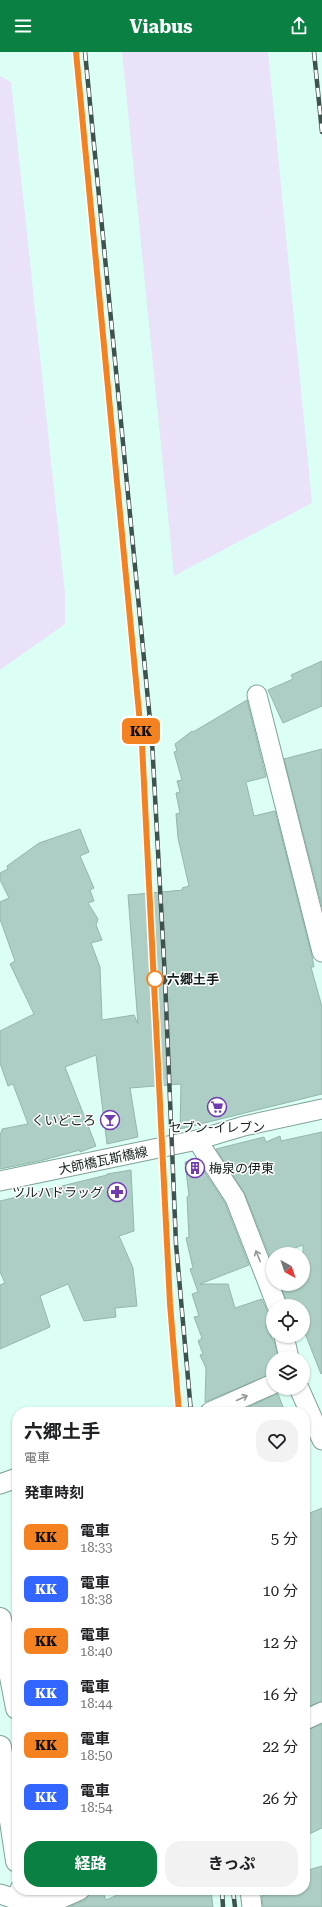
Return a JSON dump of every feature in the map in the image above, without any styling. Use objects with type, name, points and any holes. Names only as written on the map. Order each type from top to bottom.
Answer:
[{"type":"highway","points":[[0,1618],[12,1682]]},
{"type":"highway","points":[[0,1747],[12,1827]]},
{"type":"street","points":[[257,695],[322,952]]},
{"type":"street","name":"大師橋瓦斯橋線","points":[[0,1181],[197,1140],[244,1126],[322,1109]]},
{"type":"street","points":[[197,1140],[235,1198],[274,1299]]},
{"type":"street","points":[[221,1407],[266,1387]]},
{"type":"street","points":[[302,1395],[307,1407]]},
{"type":"street","points":[[310,1413],[322,1440]]},
{"type":"street","points":[[0,1484],[12,1480]]},
{"type":"street","points":[[310,1718],[322,1712]]},
{"type":"street","points":[[0,1894],[24,1897],[46,1904],[68,1895]]},
{"type":"street","points":[[251,1895],[252,1907]]},
{"type":"shaded area","points":[[122,52],[268,52],[312,503],[174,576]]},
{"type":"shaded area","points":[[0,76],[11,82],[65,594],[65,624],[0,670]]},
{"type":"building","points":[[322,661],[322,706],[283,723],[268,690],[293,679],[291,675]]},
{"type":"building","points":[[247,700],[266,777],[246,782],[254,816],[275,811],[312,956],[314,967],[311,967],[322,1007],[322,1094],[180,1129],[181,1084],[130,1088],[138,1137],[107,1144],[96,1055],[65,1067],[96,1146],[80,1152],[80,1150],[40,1161],[0,1169],[0,1136],[2,1129],[28,1124],[13,1084],[8,1086],[0,1063],[0,1031],[34,1014],[10,964],[15,961],[0,919],[0,902],[9,898],[0,880],[0,873],[8,869],[7,866],[39,843],[80,829],[89,852],[80,856],[94,888],[90,890],[94,901],[88,903],[98,919],[96,925],[102,940],[91,943],[100,967],[102,1020],[134,1015],[138,1024],[128,895],[183,890],[182,888],[189,886],[178,838],[176,814],[180,813],[176,793],[180,792],[177,781],[182,780],[174,752],[177,751],[175,744],[192,731],[193,732]]},
{"type":"building","points":[[322,749],[322,907],[284,759]]},
{"type":"building","points":[[322,1132],[321,1374],[309,1343],[310,1299],[285,1299],[283,1291],[310,1291],[310,1247],[303,1247],[303,1245],[298,1247],[266,1247],[245,1194],[216,1149],[264,1137],[266,1142],[280,1136],[281,1141]]},
{"type":"building","points":[[196,1159],[225,1203],[249,1265],[200,1284],[228,1284],[235,1308],[262,1299],[266,1308],[266,1343],[274,1343],[276,1351],[266,1351],[266,1376],[205,1402],[206,1368],[200,1355],[203,1354],[198,1341],[202,1338],[194,1317],[199,1316],[192,1294],[198,1292],[190,1269],[193,1268],[186,1238],[189,1237],[187,1197],[189,1196],[185,1162]]},
{"type":"building","points":[[131,1170],[134,1231],[119,1236],[133,1268],[137,1306],[115,1308],[116,1317],[84,1321],[68,1284],[40,1296],[50,1327],[0,1349],[0,1285],[5,1283],[0,1272],[0,1201],[107,1174]]},
{"type":"building","points":[[275,1395],[278,1395],[283,1407],[248,1407]]},
{"type":"building","points":[[322,1508],[322,1701],[310,1706],[310,1513]]},
{"type":"building","points":[[322,1724],[322,1828],[310,1834],[310,1729]]},
{"type":"building","points":[[322,1866],[322,1907],[263,1907],[262,1896],[264,1895],[310,1895],[310,1870]]},
{"type":"building","points":[[89,1895],[104,1895],[106,1900],[118,1895],[212,1895],[213,1907],[69,1907],[85,1900]]},
{"type":"railway","points":[[76,52],[142,744],[170,1304],[179,1407]]},
{"type":"railway","points":[[85,52],[152,741],[165,979],[176,1244],[191,1407]]},
{"type":"railway","points":[[314,52],[322,132]]},
{"type":"railway","points":[[222,1895],[223,1907]]},
{"type":"railway","points":[[234,1895],[235,1907]]},
{"type":"train","name":"KK","points":[[76,52],[142,744],[170,1304],[179,1407]]},
{"type":"place","name":"六郷土手","points":[[155,979]]},
{"type":"place","name":"セブン-イレブン","points":[[217,1107]]},
{"type":"place","name":"くいどころ","points":[[110,1120]]},
{"type":"place","name":"梅泉の伊東","points":[[195,1168]]},
{"type":"place","name":"ツルハドラッグ","points":[[117,1192]]}]
